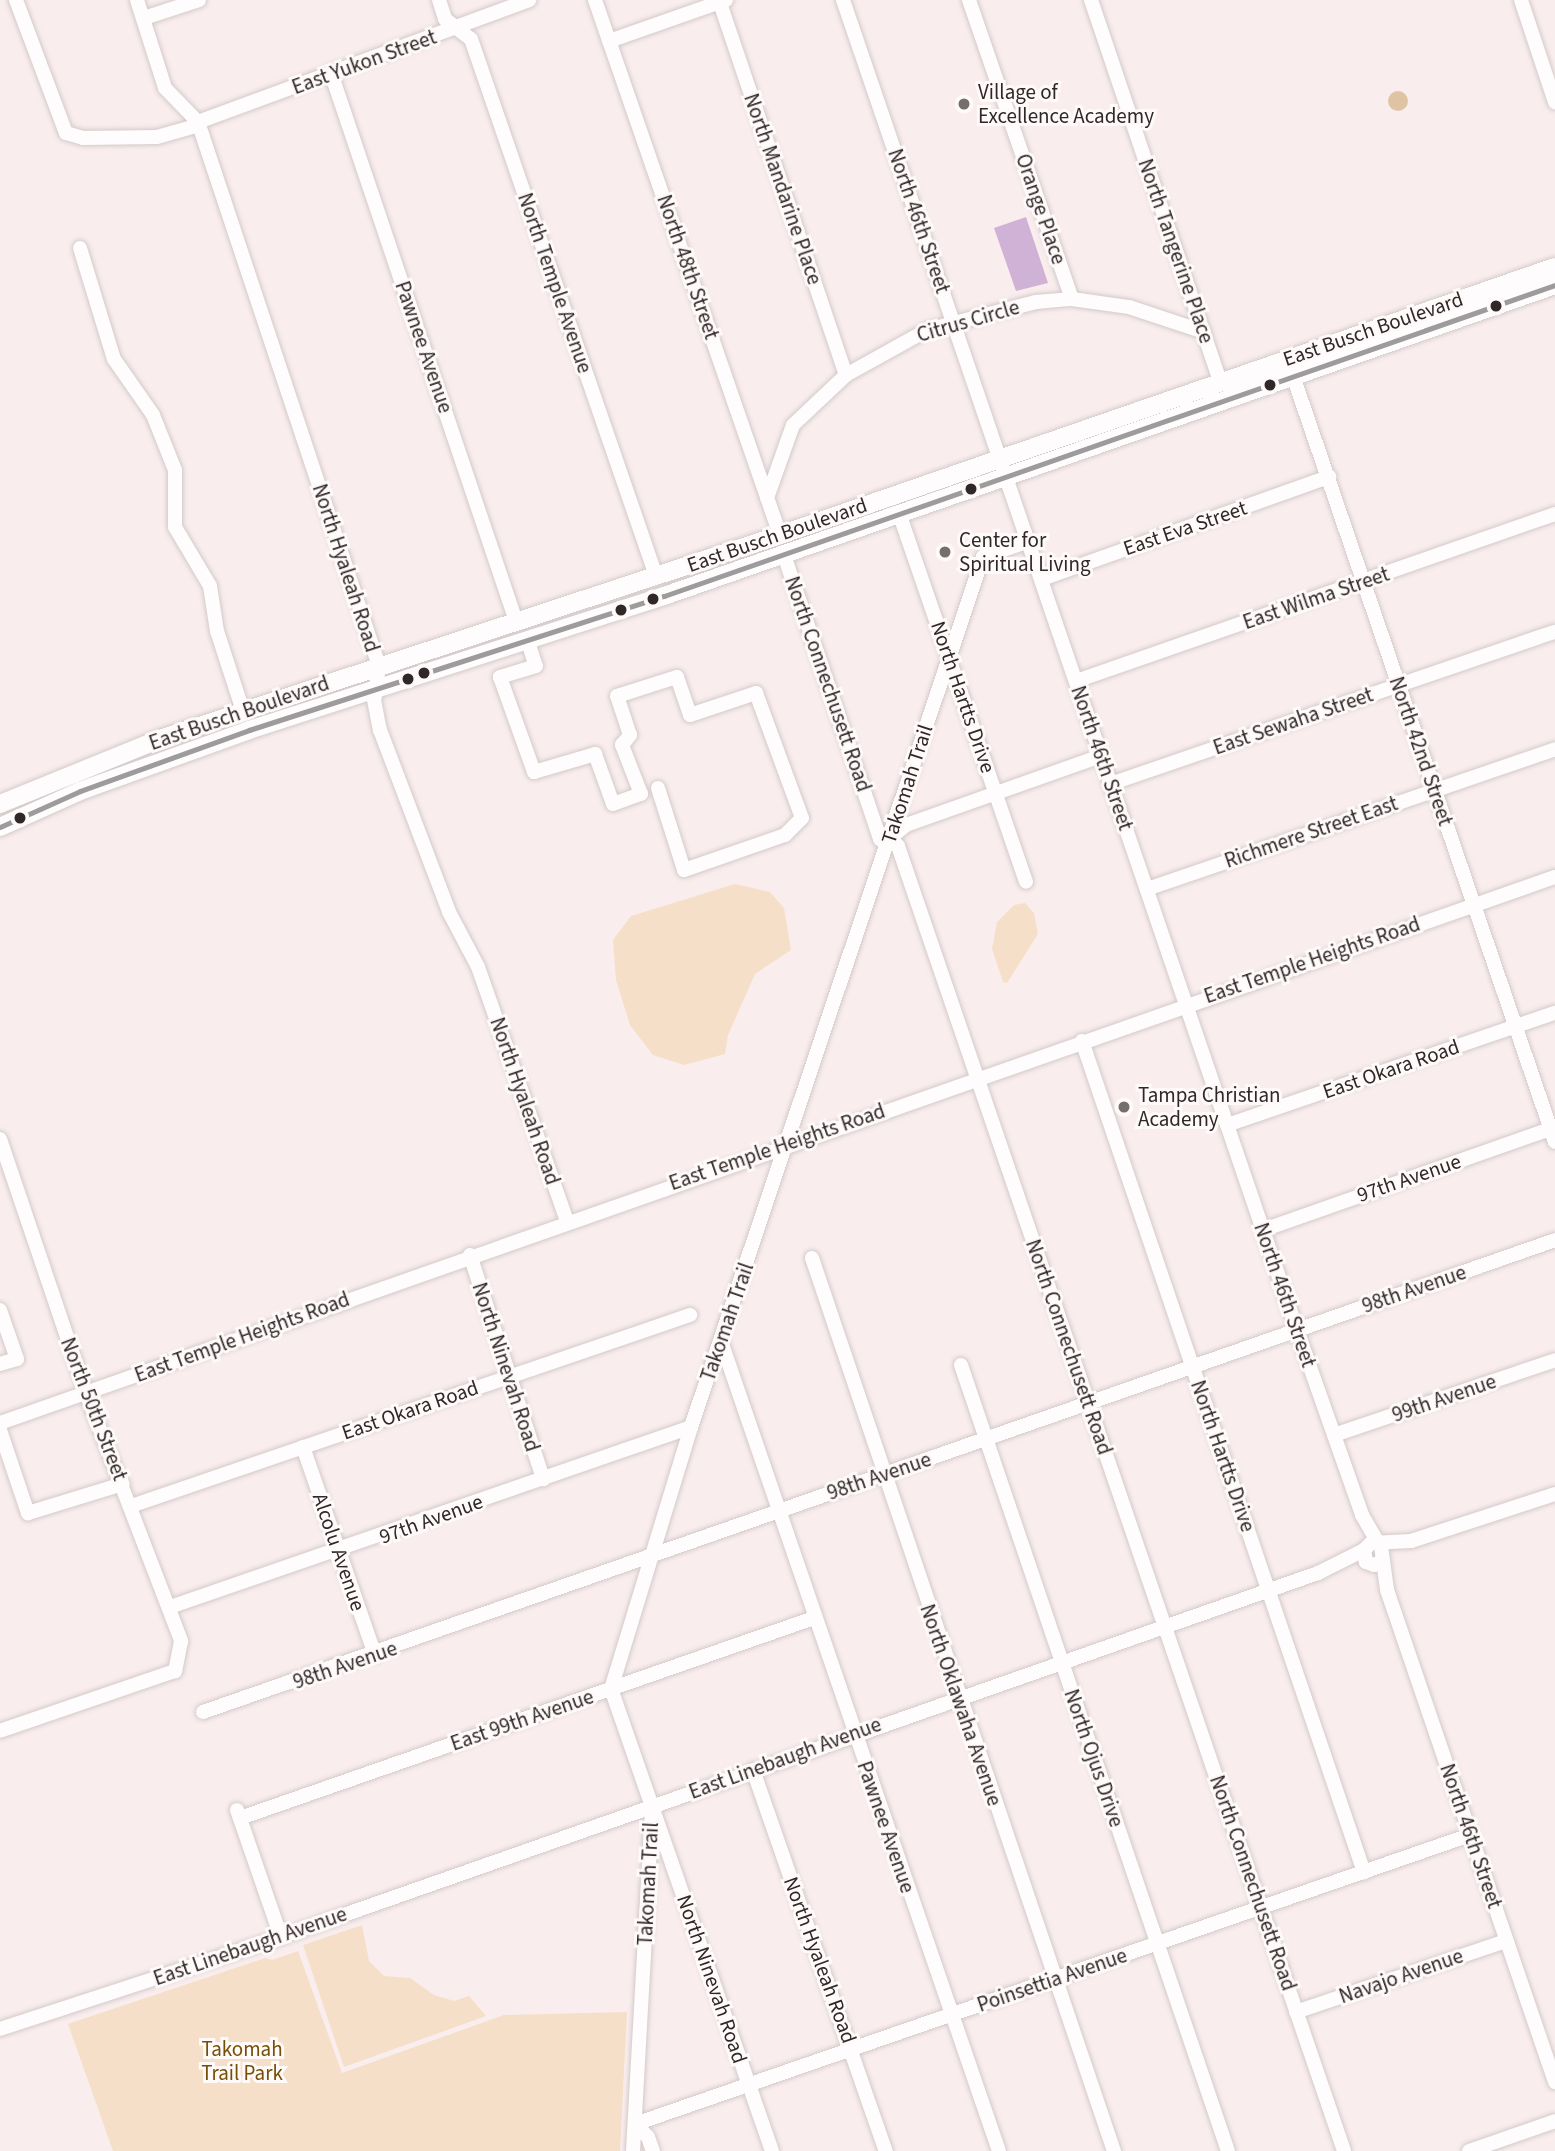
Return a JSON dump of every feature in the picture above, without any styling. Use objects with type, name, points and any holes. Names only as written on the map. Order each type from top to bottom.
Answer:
[{"type":"main road","name":"East Busch Boulevard","points":[[0,804],[160,739],[780,535],[1555,267]]},
{"type":"main road","points":[[1504,303],[1527,286],[1555,276]]},
{"type":"main road","name":"East Busch Boulevard","points":[[0,827],[80,791],[374,690],[536,639],[784,555],[1006,475],[1555,285]]},
{"type":"main road","points":[[784,555],[793,540],[861,514],[869,503]]},
{"type":"main road","points":[[664,596],[685,574],[748,553],[760,541]]},
{"type":"main road","points":[[536,639],[559,619],[639,594],[656,576]]},
{"type":"main road","points":[[80,791],[103,773],[147,754],[160,739]]},
{"type":"street","name":"East Yukon Street","points":[[16,0],[66,133],[83,138],[157,138],[529,0]]},
{"type":"street","name":"North Hyaleah Road","points":[[137,0],[165,88],[199,123],[379,666],[374,690],[380,730],[449,912],[478,967],[567,1221]]},
{"type":"street","points":[[144,19],[199,0]]},
{"type":"street","name":"North Temple Avenue","points":[[439,0],[445,19],[471,40],[656,576]]},
{"type":"street","name":"North 48th Street","points":[[595,0],[780,535]]},
{"type":"street","name":"North 46th Street","points":[[843,0],[1555,2082]]},
{"type":"street","name":"Orange Place","points":[[969,0],[1072,299]]},
{"type":"street","name":"North Tangerine Place","points":[[1091,0],[1220,382]]},
{"type":"street","points":[[1521,0],[1555,102]]},
{"type":"street","points":[[609,41],[724,1]]},
{"type":"street","name":"North Mandarine Place","points":[[724,1],[846,374]]},
{"type":"street","name":"Pawnee Avenue","points":[[331,74],[516,621]]},
{"type":"street","points":[[80,248],[114,359],[153,415],[175,470],[175,527],[210,586],[217,631],[243,711]]},
{"type":"street","name":"Citrus Circle","points":[[767,498],[793,425],[846,374],[899,343],[955,323],[1036,302],[1072,299],[1129,307],[1203,332]]},
{"type":"street","name":"North 42nd Street","points":[[1287,359],[1515,1027],[1554,1132]]},
{"type":"street","name":"East Eva Street","points":[[1042,579],[1329,477]]},
{"type":"street","name":"North Hartts Drive","points":[[899,513],[1026,882]]},
{"type":"street","name":"East Wilma Street","points":[[1076,681],[1555,514]]},
{"type":"street","name":"Takomah Trail","points":[[633,2151],[653,1807],[611,1689],[649,1557],[691,1427],[722,1344],[785,1144],[890,838],[948,653],[983,557],[1029,541]]},
{"type":"street","name":"North Connechusett Road","points":[[784,555],[880,839],[890,838],[898,846],[1344,2151]]},
{"type":"street","name":"East Sewaha Street","points":[[1110,784],[1555,632]]},
{"type":"street","points":[[536,639],[536,666],[499,677],[534,772],[596,754],[613,804],[641,794],[622,745],[630,736],[617,696],[677,677],[690,715],[756,693],[802,818],[785,835],[684,870],[658,788]]},
{"type":"street","name":"Richmere Street East","points":[[1147,889],[1555,748]]},
{"type":"street","points":[[890,838],[906,825],[1101,756]]},
{"type":"street","name":"East Temple Heights Road","points":[[0,1423],[785,1144],[1555,877]]},
{"type":"street","name":"East Okara Road","points":[[1227,1125],[1555,1013]]},
{"type":"street","name":"North Hartts Drive","points":[[1082,1041],[1364,1871]]},
{"type":"street","name":"97th Avenue","points":[[1263,1230],[1554,1132]]},
{"type":"street","name":"North 50th Street","points":[[0,1139],[86,1393],[181,1641],[178,1669],[170,1674],[0,1731]]},
{"type":"street","name":"98th Avenue","points":[[203,1712],[375,1655],[779,1510],[984,1441],[1087,1402],[1555,1240]]},
{"type":"street","name":"North Ninevah Road","points":[[470,1255],[543,1479]]},
{"type":"street","name":"North Oklawaha Avenue","points":[[812,1258],[882,1476],[1114,2151]]},
{"type":"street","points":[[0,1310],[17,1359],[0,1364]]},
{"type":"street","name":"East Okara Road","points":[[131,1506],[690,1315]]},
{"type":"street","name":"Pawnee Avenue","points":[[722,1344],[999,2151]]},
{"type":"street","name":"99th Avenue","points":[[1334,1436],[1555,1360]]},
{"type":"street","name":"North Ojus Drive","points":[[961,1365],[984,1441],[1228,2151]]},
{"type":"street","name":"97th Avenue","points":[[170,1607],[338,1553],[691,1427]]},
{"type":"street","points":[[0,1430],[28,1513],[123,1484]]},
{"type":"street","name":"Alcolu Avenue","points":[[303,1447],[375,1655]]},
{"type":"street","name":"East Linebaugh Avenue","points":[[0,2029],[281,1937],[1061,1661],[1555,1494]]},
{"type":"street","name":"East 99th Avenue","points":[[281,1937],[238,1813],[611,1689],[814,1618]]},
{"type":"street","name":"North Hyaleah Road","points":[[753,1770],[886,2151]]},
{"type":"street","name":"North Ninevah Road","points":[[653,1807],[772,2151]]},
{"type":"street","name":"Poinsettia Avenue","points":[[635,2124],[1470,1835]]},
{"type":"street","name":"Navajo Avenue","points":[[1296,2012],[1506,1941]]},
{"type":"street","points":[[1469,2151],[1555,2122]]},
{"type":"street","points":[[635,2124],[648,2137],[653,2151]]},
{"type":"green space","points":[[735,884],[770,892],[784,908],[791,950],[755,974],[728,1035],[725,1054],[684,1065],[653,1055],[630,1025],[616,980],[613,940],[631,916]]},
{"type":"green space","points":[[1025,903],[1034,913],[1038,934],[1007,983],[1003,982],[992,949],[997,922],[1014,905]]},
{"type":"green space","points":[[362,1925],[369,1961],[384,1976],[410,1978],[434,1995],[454,2001],[469,1996],[486,2016],[344,2067],[303,1945]]},
{"type":"green space","name":"Takomah Trail Park","points":[[298,1951],[342,2073],[504,2015],[627,2012],[620,2151],[113,2151],[68,2024],[265,1958],[272,1960]]},
{"type":"shaded area","points":[[1398,91],[1405,94],[1408,101],[1405,108],[1398,111],[1391,108],[1388,101],[1391,94]]},
{"type":"shaded area","points":[[1026,217],[1048,283],[1016,291],[994,228]]},
{"type":"transit line","points":[[0,827],[80,791],[249,730],[664,596],[1555,285]]},
{"type":"place","name":"Village of Excellence Academy","points":[[964,104]]},
{"type":"place","name":"Center for Spiritual Living","points":[[945,552]]},
{"type":"place","name":"Tampa Christian Academy","points":[[1124,1107]]}]
